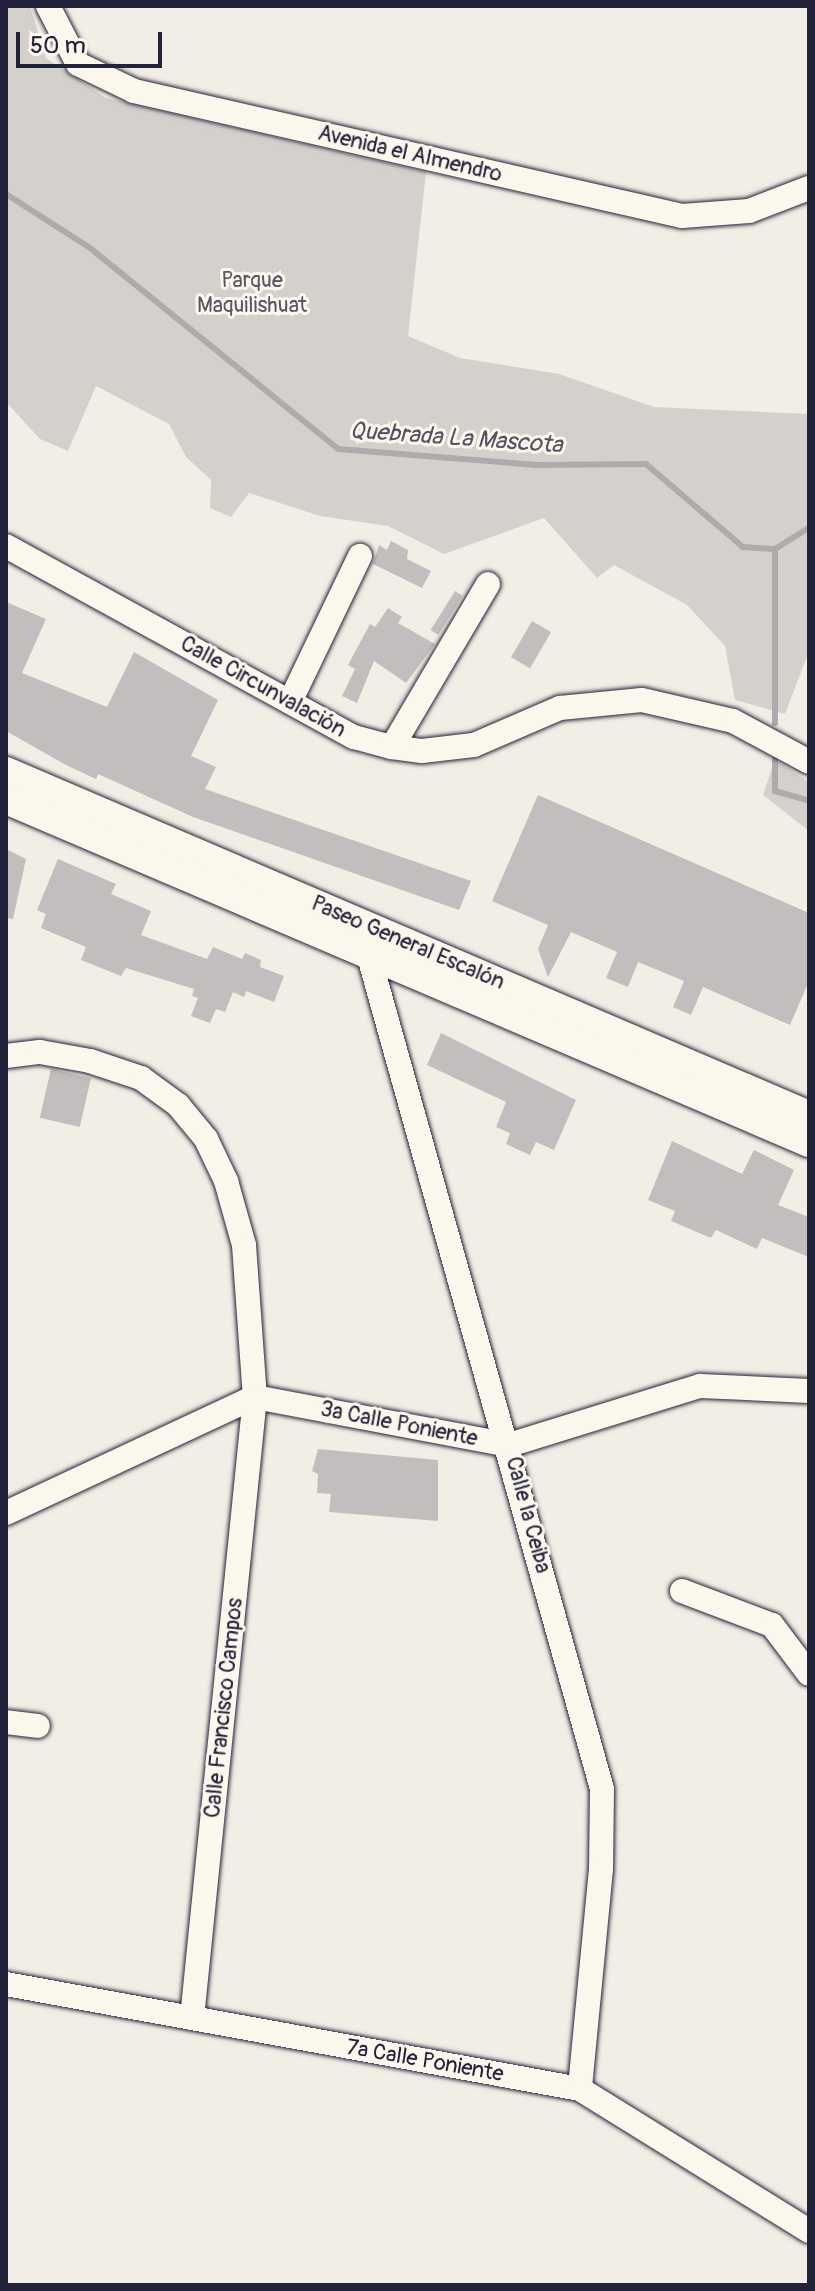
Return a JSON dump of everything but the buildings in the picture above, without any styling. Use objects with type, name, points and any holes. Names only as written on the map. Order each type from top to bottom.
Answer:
[{"type":"main road","name":"Paseo General Escalón","points":[[6,772],[809,1116]]},
{"type":"main road","name":"Paseo General Escalón","points":[[6,799],[809,1142]]},
{"type":"street","name":"Avenida el Almendro","points":[[48,6],[78,64],[149,95],[682,216],[749,211],[809,188]]},
{"type":"street","name":"Calle Circunvalación","points":[[6,546],[354,737],[392,747],[463,747],[560,708],[642,700],[733,721],[809,762]]},
{"type":"street","points":[[290,702],[360,556]]},
{"type":"street","points":[[392,747],[488,584]]},
{"type":"street","name":"Calle la Ceiba","points":[[368,953],[509,1445],[602,1789],[601,1869],[580,2089]]},
{"type":"street","name":"Calle Francisco Campos","points":[[6,1056],[40,1052],[141,1078],[178,1105],[206,1139],[226,1181],[244,1245],[255,1397],[192,2018]]},
{"type":"street","name":"3a Calle Poniente","points":[[255,1397],[509,1445],[700,1386],[809,1391]]},
{"type":"street","points":[[6,1513],[255,1397]]},
{"type":"street","points":[[682,1591],[772,1625],[809,1674]]},
{"type":"street","points":[[6,1722],[38,1726]]},
{"type":"street","name":"7a Calle Poniente","points":[[6,1984],[580,2089],[809,2231]]},
{"type":"green space","name":"Parque Maquilishuat","points":[[6,6],[30,6],[46,58],[106,98],[426,172],[408,336],[460,358],[559,374],[654,407],[809,414],[809,651],[785,714],[735,700],[725,646],[687,605],[614,565],[597,578],[544,518],[444,554],[388,526],[320,516],[249,493],[231,517],[210,508],[211,480],[186,457],[169,424],[96,386],[68,451],[40,439],[6,402]]},
{"type":"green space","points":[[775,760],[809,782],[809,831],[763,795]]},
{"type":"waterway","name":"Quebrada La Mascota","points":[[6,194],[90,248],[338,449],[539,465],[646,464],[743,547],[775,549],[809,528]]},
{"type":"waterway","points":[[775,549],[775,723]]},
{"type":"waterway","points":[[775,760],[775,791],[809,801]]}]
